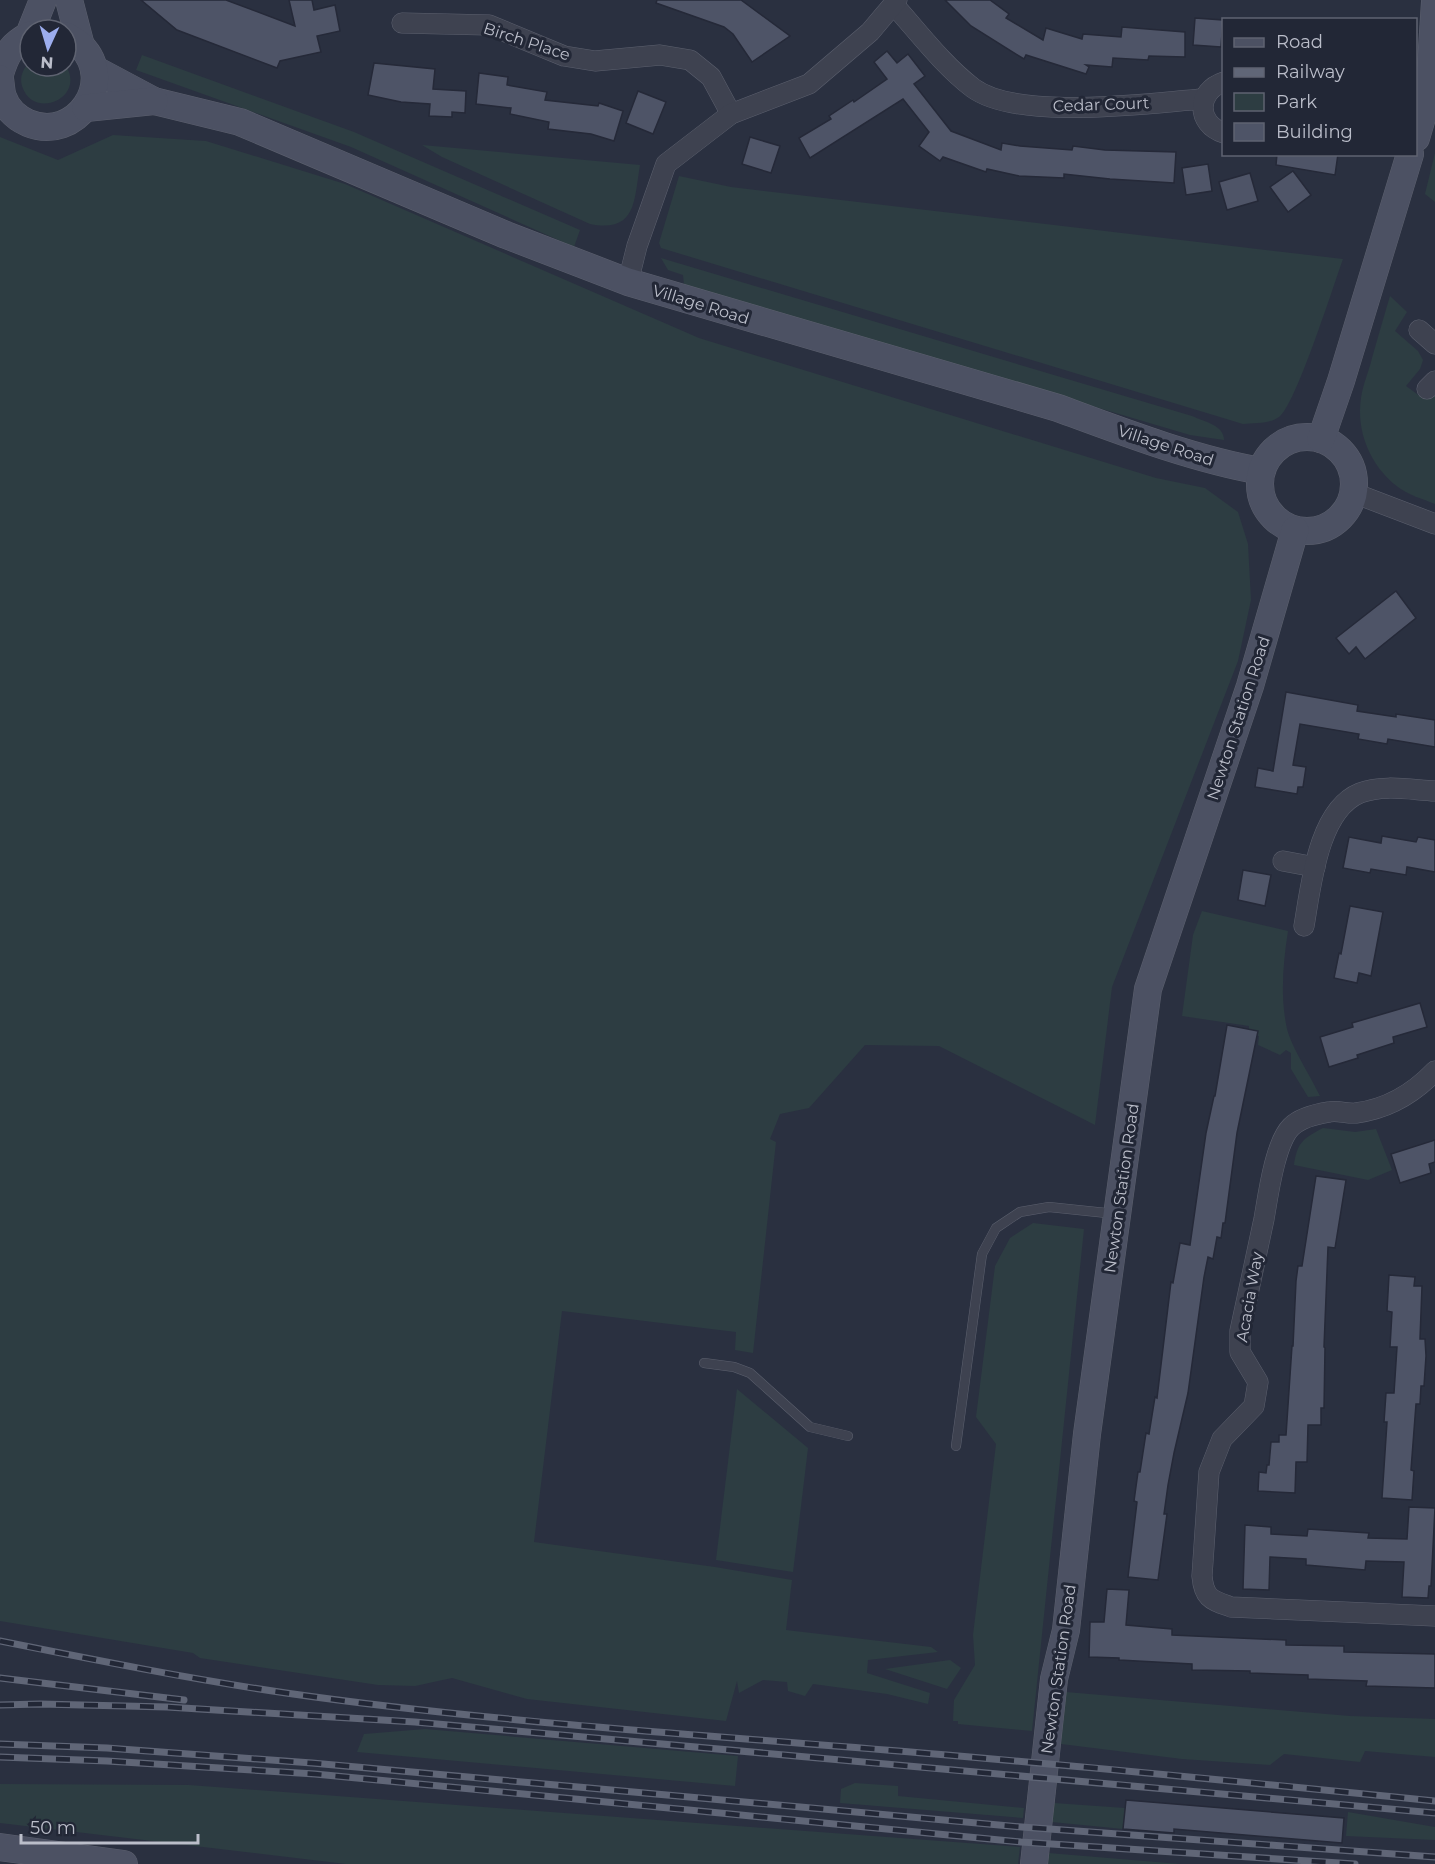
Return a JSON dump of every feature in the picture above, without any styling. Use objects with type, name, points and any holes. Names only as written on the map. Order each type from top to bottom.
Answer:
[{"type":"street","points":[[36,18],[43,0]]},
{"type":"street","points":[[18,42],[1,76],[10,110],[21,120],[49,127],[64,124],[76,117],[86,108],[94,89],[80,50],[69,0]]},
{"type":"street","points":[[1417,135],[1429,94],[1435,2]]},
{"type":"street","points":[[628,282],[637,246],[666,164],[731,114],[809,84],[870,32],[896,3]]},
{"type":"street","name":"Cedar Court","points":[[896,3],[946,62],[975,89],[1010,104],[1078,108],[1203,99]]},
{"type":"street","name":"Birch Place","points":[[402,23],[489,25],[564,56],[595,61],[660,55],[690,60],[711,77],[731,114]]},
{"type":"street","name":"Village Road","points":[[80,50],[154,102]]},
{"type":"street","points":[[1222,83],[1213,86],[1203,99],[1203,116],[1213,129],[1222,132]]},
{"type":"street","name":"Village Road","points":[[86,108],[154,102],[240,122],[506,235],[628,282],[1058,408],[1231,466],[1261,471]]},
{"type":"street","points":[[1321,439],[1409,156]]},
{"type":"street","points":[[1419,330],[1435,344]]},
{"type":"street","points":[[1309,437],[1321,439],[1344,454],[1351,466],[1354,493],[1349,507],[1339,520],[1326,528],[1311,532],[1295,531],[1281,524],[1270,514],[1262,501],[1259,486],[1261,471],[1275,449],[1286,442],[1309,437]]},
{"type":"street","points":[[1354,493],[1435,524]]},
{"type":"street","name":"Newton Station Road","points":[[1034,1864],[1054,1678],[1066,1630],[1087,1434],[1148,989],[1250,686],[1295,531]]},
{"type":"street","points":[[1304,926],[1315,867],[1325,831],[1340,809],[1360,793],[1383,789],[1435,791]]},
{"type":"street","points":[[1283,861],[1315,867]]},
{"type":"street","name":"Acacia Way","points":[[1435,1071],[1420,1087],[1375,1110],[1353,1114],[1332,1111],[1307,1117],[1291,1127],[1282,1141],[1240,1331],[1240,1352],[1258,1382],[1254,1406],[1222,1439],[1209,1472],[1202,1576],[1203,1590],[1211,1600],[1231,1607],[1435,1616]]},
{"type":"street","points":[[0,1846],[124,1864]]},
{"type":"lane","points":[[956,1446],[982,1254],[996,1228],[1020,1212],[1049,1207],[1117,1214]]},
{"type":"lane","points":[[704,1363],[734,1367],[750,1373],[810,1427],[848,1436]]},
{"type":"green space","points":[[142,55],[354,132],[580,230],[574,247],[351,147],[136,70]]},
{"type":"green space","points":[[70,78],[69,88],[64,96],[46,103],[36,102],[28,97],[21,79]]},
{"type":"green space","points":[[113,135],[206,141],[345,184],[699,338],[1156,478],[1205,488],[1238,512],[1248,544],[1251,600],[1238,661],[1112,987],[1095,1125],[939,1046],[865,1045],[809,1108],[780,1114],[770,1139],[776,1142],[753,1353],[735,1350],[736,1332],[562,1311],[534,1542],[792,1580],[786,1630],[931,1647],[938,1652],[868,1660],[867,1673],[930,1693],[928,1704],[887,1694],[813,1684],[805,1696],[788,1691],[787,1682],[763,1680],[739,1693],[737,1681],[726,1721],[527,1699],[452,1678],[415,1686],[378,1685],[200,1658],[193,1653],[0,1621],[0,137],[58,160]]},
{"type":"green space","points":[[422,145],[640,165],[634,201],[625,219],[617,224],[590,224],[442,157]]},
{"type":"green space","points":[[1435,153],[1435,202],[1425,194]]},
{"type":"green space","points":[[679,176],[731,187],[1343,259],[1304,369],[1286,408],[1279,417],[1271,421],[1243,424],[661,248],[659,243]]},
{"type":"green space","points":[[661,258],[1192,416],[1217,427],[1224,440],[1190,435],[684,285],[683,275],[668,270]]},
{"type":"green space","points":[[1390,296],[1407,312],[1395,331],[1418,351],[1423,360],[1420,369],[1406,386],[1421,397],[1435,393],[1435,504],[1406,492],[1388,479],[1373,458],[1363,435],[1360,410],[1362,393]]},
{"type":"green space","points":[[1202,911],[1288,931],[1283,980],[1287,1029],[1320,1096],[1308,1097],[1291,1069],[1291,1053],[1286,1050],[1280,1055],[1258,1045],[1259,1036],[1249,1034],[1249,1026],[1182,1016],[1193,935]]},
{"type":"green space","points":[[1323,1128],[1355,1132],[1376,1129],[1392,1170],[1368,1180],[1294,1165],[1302,1142]]},
{"type":"green space","points":[[1033,1223],[1084,1229],[1032,1731],[958,1724],[958,1721],[953,1721],[954,1700],[975,1665],[973,1635],[996,1444],[976,1417],[995,1266],[1010,1238]]},
{"type":"green space","points":[[737,1389],[808,1448],[793,1572],[716,1560]]},
{"type":"green space","points":[[950,1660],[961,1668],[947,1689],[885,1669]]},
{"type":"green space","points":[[1066,1692],[1350,1716],[1435,1719],[1435,1757],[1365,1751],[1360,1762],[1284,1754],[1270,1765],[1182,1759],[1061,1744]]},
{"type":"green space","points":[[425,1729],[738,1756],[735,1786],[357,1752],[364,1734]]},
{"type":"green space","points":[[855,1783],[898,1786],[898,1796],[1024,1808],[1023,1818],[840,1803],[841,1789]]},
{"type":"green space","points":[[0,1784],[189,1785],[1020,1847],[1018,1864],[346,1864],[0,1823]]},
{"type":"green space","points":[[1054,1803],[1125,1808],[1123,1829],[1052,1822]]},
{"type":"green space","points":[[1348,1812],[1435,1827],[1435,1840],[1346,1836]]},
{"type":"green space","points":[[1048,1853],[1180,1864],[1047,1864]]},
{"type":"building","points":[[141,0],[226,0],[295,26],[289,0],[312,0],[314,10],[335,5],[340,31],[317,36],[321,52],[280,61],[277,68],[177,30]]},
{"type":"building","points":[[657,0],[741,0],[790,36],[752,62],[733,34],[724,27],[656,3]]},
{"type":"building","points":[[945,0],[990,0],[1009,14],[1006,18],[1043,40],[1046,28],[1082,39],[1083,34],[1121,37],[1122,27],[1185,32],[1185,57],[1149,56],[1148,60],[1113,58],[1112,67],[1086,65],[1089,67],[1086,74],[1026,55],[1024,59],[971,26]]},
{"type":"building","points":[[1195,18],[1222,20],[1221,47],[1193,45]]},
{"type":"building","points":[[887,51],[897,63],[908,54],[925,76],[914,84],[951,131],[1001,150],[1002,143],[1072,150],[1073,146],[1105,150],[1176,152],[1174,183],[1064,174],[1064,178],[1019,176],[987,169],[986,172],[943,157],[940,161],[919,146],[929,132],[903,99],[810,158],[799,138],[831,119],[829,116],[887,79],[874,62]]},
{"type":"building","points":[[374,63],[435,69],[433,89],[466,91],[465,113],[452,112],[452,117],[429,116],[430,104],[401,102],[368,95]]},
{"type":"building","points":[[479,73],[508,77],[507,85],[547,92],[545,100],[598,106],[599,103],[623,111],[614,141],[591,134],[548,129],[549,122],[510,114],[511,108],[476,104]]},
{"type":"building","points":[[638,91],[666,102],[653,134],[626,123]]},
{"type":"building","points":[[750,137],[780,146],[771,173],[742,164]]},
{"type":"building","points":[[1277,156],[1338,156],[1335,175],[1276,165]]},
{"type":"building","points":[[1208,164],[1212,191],[1186,195],[1182,168]]},
{"type":"building","points":[[1293,171],[1311,195],[1288,212],[1270,187]]},
{"type":"building","points":[[1250,173],[1258,201],[1227,210],[1219,182]]},
{"type":"building","points":[[1396,591],[1416,618],[1365,659],[1356,647],[1349,654],[1336,638]]},
{"type":"building","points":[[1286,692],[1358,705],[1357,711],[1435,720],[1435,747],[1388,739],[1387,744],[1358,739],[1359,734],[1300,724],[1293,765],[1306,767],[1303,787],[1298,787],[1297,794],[1255,787],[1258,768],[1273,771]]},
{"type":"building","points":[[1382,836],[1416,842],[1418,837],[1435,840],[1435,872],[1407,867],[1406,875],[1371,869],[1370,873],[1343,868],[1349,837],[1381,843]]},
{"type":"building","points":[[1243,870],[1271,875],[1265,906],[1238,900]]},
{"type":"building","points":[[1350,906],[1383,912],[1371,976],[1359,973],[1357,983],[1334,978]]},
{"type":"building","points":[[1420,1003],[1427,1027],[1393,1037],[1394,1043],[1329,1067],[1320,1037],[1353,1027],[1352,1023]]},
{"type":"building","points":[[1227,1025],[1258,1031],[1237,1133],[1225,1223],[1223,1223],[1221,1238],[1217,1237],[1213,1259],[1208,1257],[1204,1277],[1188,1393],[1168,1485],[1164,1514],[1167,1514],[1158,1580],[1128,1577],[1137,1502],[1134,1501],[1138,1472],[1140,1472],[1146,1433],[1149,1434],[1155,1397],[1157,1398],[1171,1282],[1173,1283],[1180,1243],[1190,1245],[1206,1133]]},
{"type":"building","points":[[1435,1140],[1435,1162],[1429,1164],[1431,1173],[1400,1183],[1391,1154]]},
{"type":"building","points":[[1316,1176],[1346,1180],[1335,1248],[1328,1247],[1324,1408],[1321,1408],[1321,1425],[1308,1425],[1307,1462],[1296,1462],[1295,1493],[1258,1491],[1259,1472],[1266,1473],[1267,1465],[1269,1465],[1271,1442],[1279,1442],[1279,1435],[1286,1435],[1296,1281],[1298,1266],[1302,1266]]},
{"type":"building","points":[[1389,1275],[1415,1277],[1414,1286],[1422,1286],[1420,1339],[1425,1339],[1426,1356],[1424,1386],[1421,1386],[1420,1404],[1416,1404],[1411,1470],[1414,1471],[1412,1500],[1382,1498],[1387,1422],[1384,1422],[1386,1393],[1394,1393],[1397,1347],[1390,1347],[1392,1312],[1387,1311]]},
{"type":"building","points":[[1409,1507],[1435,1508],[1431,1586],[1429,1586],[1428,1598],[1402,1597],[1404,1562],[1366,1561],[1365,1570],[1306,1565],[1306,1559],[1270,1557],[1269,1590],[1243,1589],[1245,1525],[1271,1527],[1271,1534],[1307,1536],[1308,1529],[1369,1533],[1368,1538],[1407,1539]]},
{"type":"building","points":[[1107,1589],[1129,1590],[1126,1625],[1172,1629],[1172,1635],[1286,1640],[1286,1645],[1344,1646],[1344,1652],[1435,1654],[1435,1688],[1366,1686],[1367,1681],[1308,1679],[1308,1675],[1250,1673],[1250,1671],[1192,1670],[1192,1664],[1089,1657],[1090,1622],[1104,1622]]},
{"type":"building","points":[[1126,1800],[1344,1818],[1342,1843],[1174,1829],[1174,1833],[1123,1829]]},
{"type":"railway","points":[[0,1641],[250,1688],[445,1712],[604,1728],[1050,1764],[1435,1801]]},
{"type":"railway","points":[[0,1678],[184,1700]]},
{"type":"railway","points":[[0,1705],[167,1707],[415,1722],[1435,1813]]},
{"type":"railway","points":[[0,1744],[107,1748],[312,1763],[1022,1827],[1435,1857]]},
{"type":"railway","points":[[0,1757],[315,1774],[1021,1842],[1355,1864]]}]
